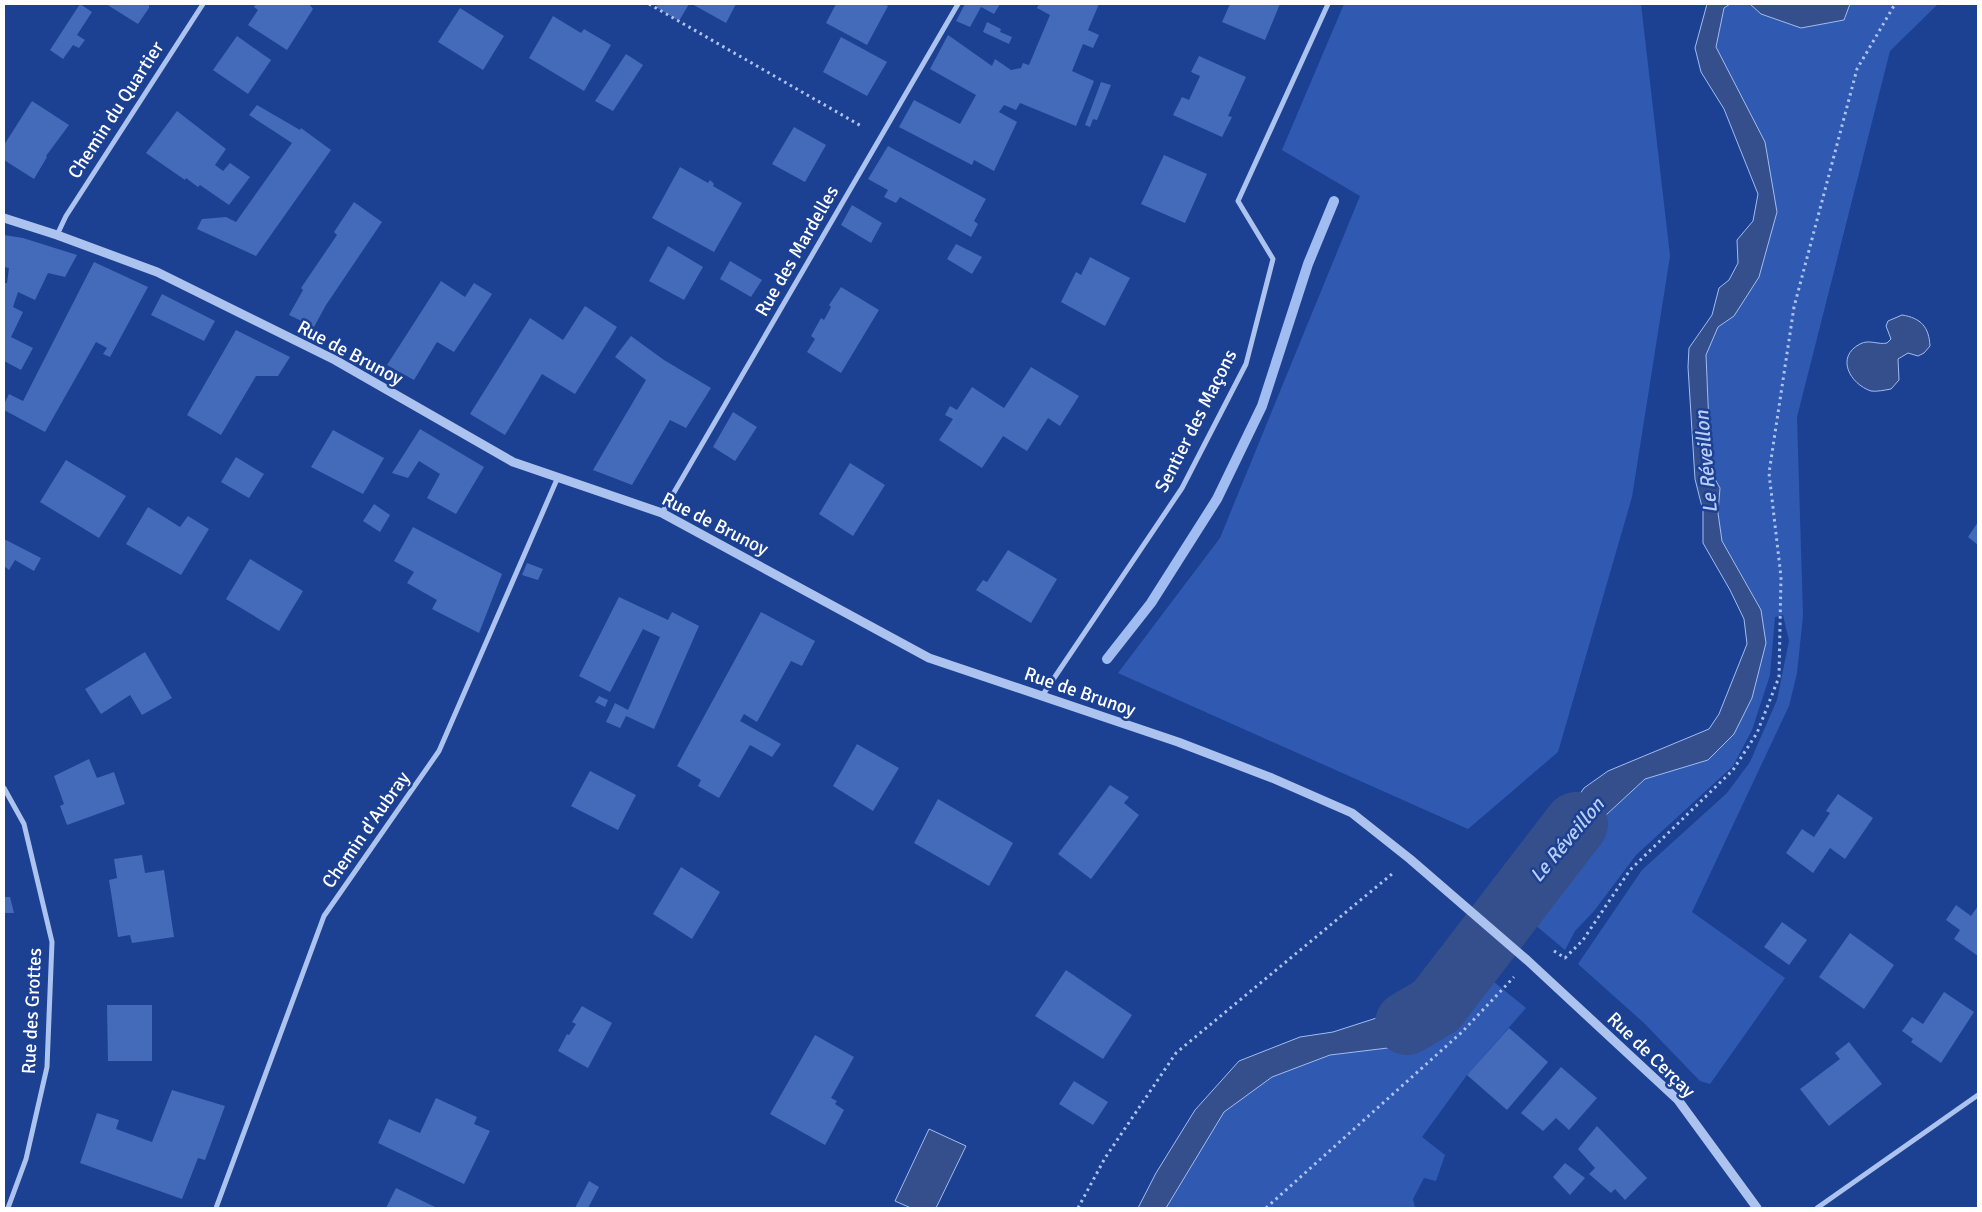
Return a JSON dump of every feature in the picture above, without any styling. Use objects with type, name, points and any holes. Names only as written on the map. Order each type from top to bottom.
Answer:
[{"type":"street","name":"Chemin du Quartier","points":[[57,235],[66,216],[203,4]]},
{"type":"street","name":"Rue des Mardelles","points":[[662,513],[958,4]]},
{"type":"street","name":"Sentier des Maçons","points":[[1042,696],[1182,488],[1246,364],[1273,259],[1238,202],[1328,4]]},
{"type":"street","name":"Rue de Brunoy","points":[[4,218],[57,235],[157,272],[335,360],[513,462],[662,513],[929,658],[1272,778],[1352,813],[1410,859],[1527,960]]},
{"type":"street","name":"Chemin d'Aubray","points":[[216,1208],[324,916],[439,751],[558,477]]},
{"type":"street","name":"Rue des Grottes","points":[[4,788],[24,824],[52,942],[47,1067],[26,1159],[8,1208]]},
{"type":"street","name":"Rue de Cerçay","points":[[1527,960],[1678,1100],[1757,1208]]},
{"type":"street","points":[[1817,1208],[1978,1094]]},
{"type":"path","points":[[649,4],[880,137]]},
{"type":"path","points":[[1527,960],[1543,945],[1564,958],[1583,940],[1630,870],[1733,770],[1757,733],[1779,677],[1780,577],[1769,473],[1794,307],[1857,69],[1895,4]]},
{"type":"path","points":[[1078,1208],[1105,1158],[1176,1052],[1410,859]]},
{"type":"path","points":[[1266,1208],[1462,1032],[1510,981]]},
{"type":"shaded area","points":[[1344,4],[1641,4],[1670,256],[1632,497],[1558,752],[1468,829],[1118,673],[1220,538],[1360,196],[1282,150]]},
{"type":"shaded area","points":[[1730,4],[1750,4],[1761,14],[1844,20],[1850,4],[1938,4],[1890,51],[1797,417],[1803,616],[1797,673],[1789,706],[1692,912],[1785,978],[1710,1084],[1700,1081],[1644,1023],[1578,964],[1642,870],[1727,793],[1750,762],[1777,700],[1789,641],[1783,615],[1775,617],[1770,675],[1752,730],[1733,766],[1636,855],[1594,911],[1575,931],[1565,950],[1528,919],[1536,909],[1530,901],[1593,827],[1645,779],[1708,760],[1761,610],[1722,541],[1718,513],[1720,488],[1711,472],[1706,355],[1718,327],[1734,316],[1777,212],[1716,47],[1724,8]]},
{"type":"shaded area","points":[[1473,965],[1526,1008],[1467,1075],[1422,1137],[1445,1155],[1436,1181],[1424,1178],[1413,1199],[1415,1208],[1166,1208],[1180,1183],[1190,1125],[1244,1097],[1272,1077],[1330,1055],[1396,1047],[1469,986]]},
{"type":"water","points":[[1707,4],[1730,4],[1724,8],[1716,47],[1765,142],[1777,212],[1759,277],[1734,316],[1718,327],[1706,355],[1711,472],[1720,488],[1718,513],[1722,541],[1761,610],[1766,643],[1752,698],[1734,734],[1708,760],[1645,779],[1593,827],[1530,901],[1515,888],[1584,788],[1608,771],[1709,729],[1719,714],[1747,644],[1744,619],[1703,543],[1703,511],[1695,479],[1688,367],[1689,348],[1712,315],[1719,288],[1729,280],[1738,263],[1737,240],[1753,221],[1758,194],[1724,109],[1701,72],[1695,48]]},
{"type":"water","points":[[1750,4],[1850,4],[1844,20],[1801,28],[1761,14]]},
{"type":"water","points":[[1902,315],[1914,318],[1923,324],[1928,334],[1930,346],[1924,353],[1918,356],[1908,353],[1898,359],[1899,380],[1891,389],[1871,391],[1863,388],[1848,370],[1848,356],[1852,349],[1863,343],[1887,343],[1891,339],[1886,326],[1888,321]]},
{"type":"water","points":[[1462,957],[1473,965],[1469,986],[1447,1014],[1396,1047],[1330,1055],[1272,1077],[1224,1112],[1166,1208],[1138,1208],[1156,1173],[1195,1110],[1239,1061],[1300,1037],[1333,1032],[1417,1005],[1435,994],[1444,976]]},
{"type":"water","points":[[929,1129],[966,1146],[936,1208],[911,1208],[895,1201]]},
{"type":"building","points":[[80,4],[92,12],[77,35],[85,40],[79,48],[73,45],[63,59],[50,50]]},
{"type":"building","points":[[106,4],[149,4],[149,8],[138,24]]},
{"type":"building","points":[[256,4],[309,4],[313,9],[287,50],[248,25],[258,10],[254,7]]},
{"type":"building","points":[[658,4],[689,4],[679,21],[656,7]]},
{"type":"building","points":[[692,4],[736,4],[726,23]]},
{"type":"building","points":[[836,4],[884,4],[888,6],[867,45],[826,23]]},
{"type":"building","points":[[965,4],[1000,4],[994,14],[981,7],[970,27],[956,21]]},
{"type":"building","points":[[1039,4],[1099,4],[1088,30],[1099,35],[1093,48],[1083,44],[1072,71],[1094,81],[1076,126],[1020,103],[1016,110],[1004,105],[999,112],[1017,122],[994,171],[974,160],[972,165],[899,127],[914,100],[960,124],[976,95],[930,69],[948,35],[992,66],[995,59],[1011,70],[1021,68],[1023,63],[1029,65],[1050,15],[1037,8]]},
{"type":"building","points":[[1230,4],[1280,4],[1265,40],[1222,22]]},
{"type":"building","points":[[460,8],[504,36],[483,70],[438,42]]},
{"type":"building","points":[[553,16],[581,33],[584,29],[611,45],[584,91],[529,58]]},
{"type":"building","points":[[987,22],[1001,29],[1000,32],[1012,37],[1009,44],[983,32]]},
{"type":"building","points":[[237,36],[271,60],[248,94],[213,70]]},
{"type":"building","points":[[841,37],[887,62],[867,96],[823,72]]},
{"type":"building","points":[[626,54],[643,65],[613,111],[595,101]]},
{"type":"building","points":[[1199,56],[1246,77],[1228,116],[1232,117],[1222,137],[1173,115],[1182,97],[1189,100],[1200,76],[1191,72]]},
{"type":"building","points":[[1101,82],[1111,85],[1097,120],[1093,119],[1090,127],[1085,125]]},
{"type":"building","points":[[32,101],[69,125],[46,156],[34,179],[4,160],[4,145]]},
{"type":"building","points":[[257,105],[300,130],[301,128],[331,150],[256,256],[197,229],[202,219],[226,217],[236,222],[292,143],[249,115]]},
{"type":"building","points":[[177,111],[226,149],[215,165],[223,171],[230,163],[250,177],[229,205],[200,185],[198,187],[186,178],[185,180],[146,153]]},
{"type":"building","points":[[794,127],[826,145],[805,182],[772,164]]},
{"type":"building","points":[[888,146],[986,199],[974,221],[978,224],[971,237],[900,197],[896,203],[884,197],[888,190],[868,179]]},
{"type":"building","points":[[1164,155],[1207,174],[1185,223],[1141,204]]},
{"type":"building","points":[[680,167],[708,183],[710,180],[714,184],[713,186],[742,203],[714,252],[652,218]]},
{"type":"building","points":[[354,202],[382,222],[326,305],[314,327],[289,315],[303,290],[301,288],[337,235],[334,232]]},
{"type":"building","points":[[852,205],[882,223],[871,243],[841,225]]},
{"type":"building","points":[[4,235],[23,238],[77,255],[65,277],[48,273],[35,300],[18,292],[13,307],[23,312],[11,337],[33,348],[21,370],[4,361],[4,283],[7,283],[9,268],[4,267]]},
{"type":"building","points":[[956,244],[982,257],[972,274],[947,259]]},
{"type":"building","points":[[668,246],[703,267],[684,300],[649,281]]},
{"type":"building","points":[[1090,257],[1130,278],[1105,326],[1061,302],[1076,272],[1081,275]]},
{"type":"building","points":[[730,261],[762,280],[751,297],[720,279]]},
{"type":"building","points":[[94,262],[148,287],[110,357],[103,354],[107,348],[96,342],[45,432],[4,410],[4,404],[9,394],[23,401]]},
{"type":"building","points":[[441,281],[465,297],[474,283],[492,294],[454,352],[437,342],[414,380],[387,365]]},
{"type":"building","points":[[841,287],[879,310],[841,373],[807,352],[815,339],[811,336],[821,318],[824,320],[831,307],[829,305]]},
{"type":"building","points":[[162,294],[215,321],[204,341],[151,315]]},
{"type":"building","points":[[585,306],[617,327],[575,394],[542,374],[505,435],[470,414],[530,318],[563,340]]},
{"type":"building","points":[[236,330],[290,357],[278,376],[256,376],[221,435],[187,415]]},
{"type":"building","points":[[631,336],[664,360],[711,388],[686,428],[670,420],[632,485],[593,470],[646,380],[615,357]]},
{"type":"building","points":[[1031,367],[1079,396],[1060,426],[1048,418],[1027,451],[1003,436],[982,468],[939,440],[953,419],[945,415],[950,406],[957,410],[972,387],[1004,408]]},
{"type":"building","points":[[733,412],[757,427],[735,461],[713,447]]},
{"type":"building","points":[[420,429],[484,467],[456,514],[427,498],[440,474],[419,461],[408,478],[392,473]]},
{"type":"building","points":[[333,430],[384,458],[363,494],[311,467]]},
{"type":"building","points":[[236,457],[264,474],[249,498],[221,482]]},
{"type":"building","points":[[66,460],[126,496],[99,538],[40,502]]},
{"type":"building","points":[[850,463],[885,485],[853,536],[819,514]]},
{"type":"building","points":[[374,504],[390,515],[380,532],[363,521]]},
{"type":"building","points":[[148,507],[180,527],[188,516],[209,529],[181,575],[126,544]]},
{"type":"building","points":[[1978,522],[1978,545],[1968,537]]},
{"type":"building","points":[[413,527],[502,574],[479,633],[432,609],[437,600],[407,583],[414,572],[394,561]]},
{"type":"building","points":[[4,539],[41,558],[34,571],[15,560],[9,570],[4,566]]},
{"type":"building","points":[[1008,550],[1057,579],[1031,623],[976,590],[983,580],[987,582]]},
{"type":"building","points":[[250,559],[303,591],[279,631],[226,599]]},
{"type":"building","points":[[527,563],[543,569],[538,580],[522,575]]},
{"type":"building","points":[[619,597],[668,620],[672,612],[699,626],[654,729],[626,716],[620,728],[606,722],[615,703],[628,710],[660,637],[643,629],[610,692],[579,676]]},
{"type":"building","points":[[761,612],[815,641],[802,666],[791,661],[757,722],[744,714],[740,721],[781,744],[772,757],[750,745],[719,798],[698,786],[701,780],[677,766]]},
{"type":"building","points":[[145,652],[172,698],[142,715],[130,695],[101,714],[85,689]]},
{"type":"building","points":[[599,696],[608,700],[605,707],[595,702]]},
{"type":"building","points":[[857,744],[899,768],[873,811],[833,786]]},
{"type":"building","points":[[89,759],[97,778],[114,772],[125,804],[67,825],[60,806],[64,804],[54,776]]},
{"type":"building","points":[[590,771],[636,795],[618,830],[571,806]]},
{"type":"building","points":[[1110,785],[1129,797],[1124,803],[1139,815],[1091,879],[1058,854]]},
{"type":"building","points":[[1838,794],[1873,818],[1845,859],[1830,848],[1813,873],[1786,853],[1802,829],[1814,837],[1830,813],[1826,811]]},
{"type":"building","points":[[938,799],[1013,843],[989,886],[914,843]]},
{"type":"building","points":[[142,855],[145,873],[164,870],[174,937],[132,943],[130,935],[118,937],[109,880],[117,878],[114,859]]},
{"type":"building","points":[[681,867],[720,892],[692,939],[653,914]]},
{"type":"building","points":[[4,897],[10,897],[14,913],[4,913]]},
{"type":"building","points":[[1956,905],[1971,916],[1978,906],[1978,956],[1954,939],[1960,930],[1946,920]]},
{"type":"building","points":[[1782,922],[1807,940],[1789,965],[1764,947]]},
{"type":"building","points":[[1850,933],[1894,965],[1864,1009],[1819,977]]},
{"type":"building","points":[[1066,970],[1132,1015],[1103,1059],[1035,1016]]},
{"type":"building","points":[[1944,992],[1974,1012],[1941,1063],[1911,1042],[1913,1039],[1902,1031],[1912,1017],[1923,1024]]},
{"type":"building","points":[[107,1005],[152,1005],[152,1061],[108,1061]]},
{"type":"building","points":[[582,1006],[612,1023],[588,1068],[558,1051],[567,1034],[569,1035],[576,1024],[572,1022]]},
{"type":"building","points":[[1509,1028],[1548,1062],[1507,1110],[1467,1075]]},
{"type":"building","points":[[815,1035],[854,1057],[831,1098],[837,1101],[835,1104],[844,1110],[825,1145],[770,1114]]},
{"type":"building","points":[[1849,1042],[1882,1084],[1829,1126],[1800,1089],[1840,1059],[1835,1053]]},
{"type":"building","points":[[1561,1067],[1597,1098],[1569,1130],[1556,1118],[1543,1131],[1521,1113]]},
{"type":"building","points":[[1074,1081],[1108,1102],[1093,1125],[1059,1104]]},
{"type":"building","points":[[172,1090],[225,1106],[205,1160],[198,1158],[182,1199],[80,1163],[97,1113],[119,1120],[116,1129],[152,1142]]},
{"type":"building","points":[[436,1098],[477,1117],[474,1124],[490,1131],[464,1184],[378,1143],[389,1119],[420,1133]]},
{"type":"building","points":[[1597,1126],[1647,1178],[1625,1200],[1615,1189],[1611,1193],[1589,1174],[1595,1168],[1578,1149]]},
{"type":"building","points":[[1565,1163],[1585,1178],[1570,1195],[1553,1177]]},
{"type":"building","points":[[589,1181],[599,1187],[588,1208],[575,1208]]},
{"type":"building","points":[[396,1188],[437,1208],[386,1208]]},
{"type":"waterway","points":[[1107,659],[1151,603],[1217,499],[1262,406],[1308,264],[1334,201]]},
{"type":"waterway","name":"Le Réveillon","points":[[1407,1023],[1436,1006],[1576,824]]}]
